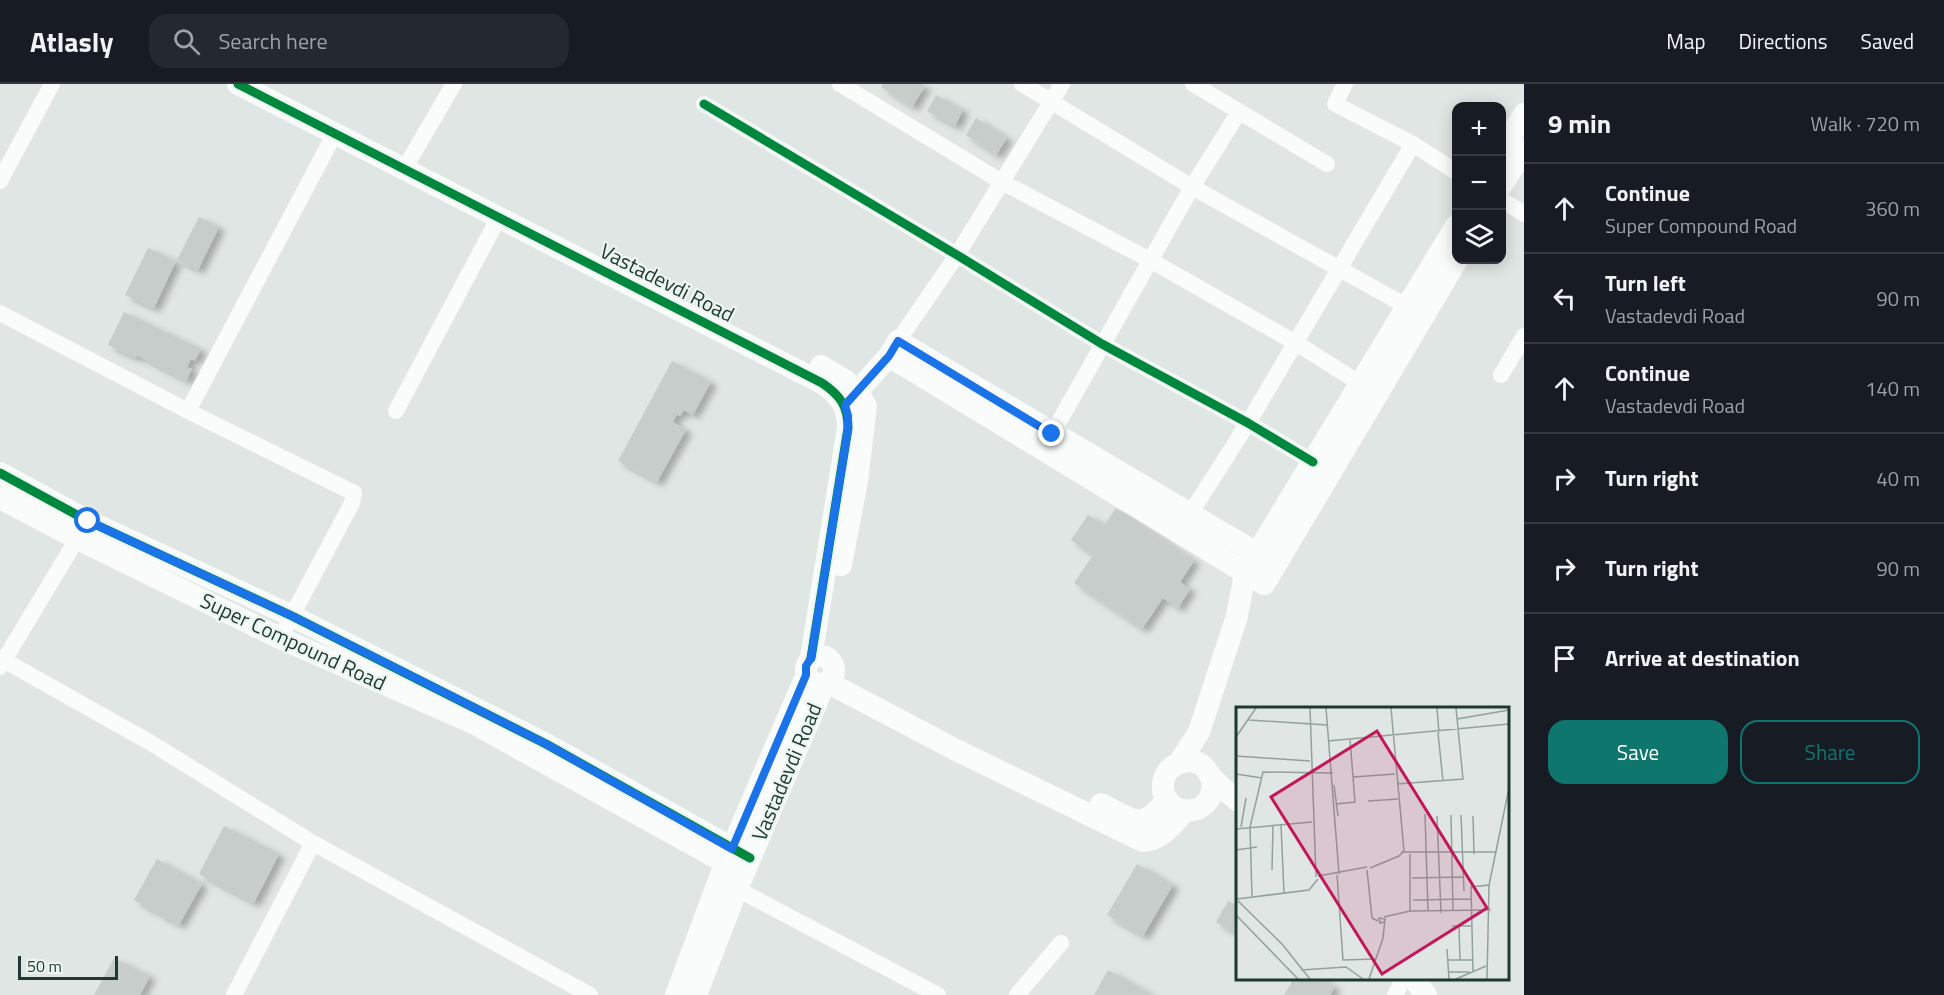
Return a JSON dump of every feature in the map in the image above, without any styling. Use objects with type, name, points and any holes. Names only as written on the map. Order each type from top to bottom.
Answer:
[{"type":"street","points":[[0,181],[52,84]]},
{"type":"street","name":"Vastadevdi Road","points":[[238,84],[335,133],[407,163],[783,346],[846,381],[852,398]]},
{"type":"street","name":"Vastadevdi Road","points":[[267,84],[500,217],[866,406],[857,481],[821,671],[738,867],[676,995]]},
{"type":"street","points":[[407,163],[454,84]]},
{"type":"street","points":[[840,84],[1002,182],[1150,260],[1296,343],[1369,389]]},
{"type":"street","points":[[1022,84],[1192,187],[1408,307]]},
{"type":"street","points":[[852,398],[893,349],[957,255],[1062,84]]},
{"type":"street","points":[[1193,84],[1327,164]]},
{"type":"street","points":[[1345,84],[1335,104],[1413,144],[1452,169]]},
{"type":"street","points":[[704,104],[1102,344],[1248,423],[1313,462]]},
{"type":"street","points":[[1052,434],[1192,187],[1239,112]]},
{"type":"street","points":[[1506,144],[1524,114]]},
{"type":"street","points":[[188,411],[335,133]]},
{"type":"street","points":[[1190,514],[1248,423],[1413,144]]},
{"type":"street","points":[[1506,179],[1524,150]]},
{"type":"street","points":[[1506,203],[1524,214]]},
{"type":"street","points":[[396,411],[500,217]]},
{"type":"street","points":[[1236,808],[1185,805],[1163,789],[1166,773],[1179,763],[1199,732],[1237,616],[1313,462],[1369,389],[1408,307],[1452,233]]},
{"type":"street","points":[[1260,569],[1369,389],[1454,264]]},
{"type":"street","points":[[0,314],[354,493],[352,502],[280,638]]},
{"type":"street","points":[[1501,375],[1524,336]]},
{"type":"street","points":[[893,349],[1052,434],[1190,514],[1260,569]]},
{"type":"street","points":[[893,349],[1260,569]]},
{"type":"street","name":"Super Compound Road","points":[[0,474],[83,530],[280,638],[473,723],[738,867]]},
{"type":"street","name":"Super Compound Road","points":[[0,498],[292,616],[546,744],[738,867]]},
{"type":"street","points":[[83,530],[1,662],[151,744],[313,843],[590,995]]},
{"type":"street","points":[[821,671],[1136,821],[1144,822],[1157,813],[1211,795],[1213,786],[1207,772],[1199,732]]},
{"type":"street","points":[[1179,763],[1186,761],[1207,772],[1236,799]]},
{"type":"street","points":[[234,995],[313,843]]},
{"type":"street","points":[[738,867],[938,995]]},
{"type":"street","name":"Vastadevdi Road","points":[[696,995],[738,867]]},
{"type":"street","points":[[1017,995],[1061,944]]},
{"type":"street","points":[[1395,995],[1403,980]]},
{"type":"street","points":[[1415,980],[1426,995]]},
{"type":"building","points":[[883,84],[922,84],[925,86],[912,107],[881,87]]},
{"type":"building","points":[[936,95],[963,110],[955,126],[927,111]]},
{"type":"building","points":[[976,118],[1007,138],[996,155],[966,135]]},
{"type":"building","points":[[199,217],[219,227],[198,270],[177,260]]},
{"type":"building","points":[[148,248],[176,261],[154,308],[125,295]]},
{"type":"building","points":[[124,312],[201,349],[195,361],[191,359],[187,367],[192,369],[186,381],[137,355],[136,358],[108,345]]},
{"type":"building","points":[[672,361],[711,382],[693,415],[684,410],[680,416],[677,414],[673,422],[686,430],[657,482],[618,461]]},
{"type":"building","points":[[1116,508],[1194,561],[1180,582],[1190,589],[1178,608],[1163,598],[1142,629],[1074,583],[1093,555],[1071,540],[1088,515],[1104,525]]},
{"type":"building","points":[[224,826],[279,854],[254,903],[199,874]]},
{"type":"building","points":[[157,859],[202,884],[179,925],[134,900]]},
{"type":"building","points":[[1137,864],[1173,885],[1143,936],[1107,915]]},
{"type":"building","points":[[1228,901],[1236,905],[1236,934],[1216,922]]},
{"type":"building","points":[[114,958],[150,976],[140,995],[94,995]]},
{"type":"building","points":[[1108,970],[1152,995],[1094,995]]},
{"type":"building","points":[[1293,980],[1323,980],[1335,987],[1330,995],[1284,995]]},
{"type":"cycle path","points":[[238,84],[822,383],[834,392],[845,407],[848,428],[811,658]]},
{"type":"cycle path","points":[[704,104],[1102,344],[1248,423],[1313,462]]},
{"type":"cycle path","points":[[0,473],[88,521],[292,616],[546,744],[750,858]]},
{"type":"route","points":[[88,521],[292,616],[546,744],[732,849],[806,675],[806,666],[811,658],[848,428],[845,405],[889,356],[898,341],[1052,434]]}]
